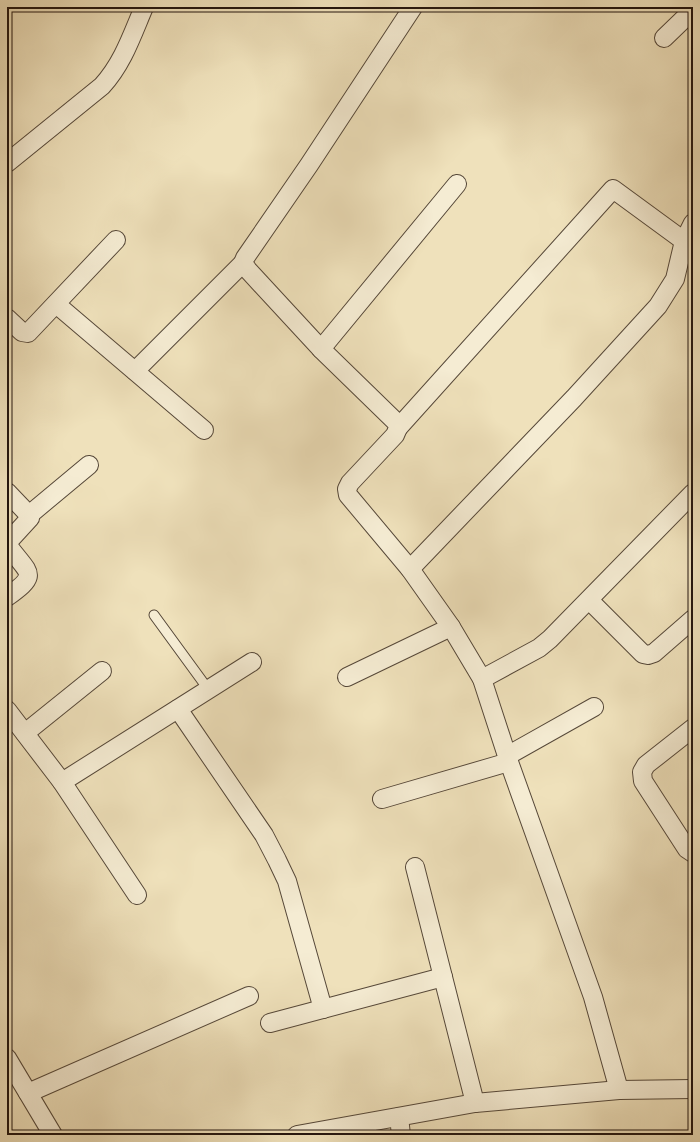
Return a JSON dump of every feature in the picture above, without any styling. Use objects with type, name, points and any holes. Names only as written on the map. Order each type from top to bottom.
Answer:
[{"type":"street","points":[[7,164],[102,86],[113,75],[121,62],[144,7]]},
{"type":"street","points":[[135,371],[244,263],[245,258],[309,165],[413,7]]},
{"type":"street","points":[[664,38],[693,10]]},
{"type":"street","points":[[321,349],[457,184]]},
{"type":"street","points":[[619,1090],[593,997],[508,759],[482,679],[452,627],[410,569],[348,495],[347,489],[350,483],[395,435],[398,428],[613,189],[684,241]]},
{"type":"street","points":[[410,569],[574,398],[658,306],[674,279],[684,241],[693,223]]},
{"type":"street","points":[[7,318],[22,332],[28,333],[116,240]]},
{"type":"street","points":[[244,263],[248,270],[321,349],[397,423],[398,428]]},
{"type":"street","points":[[56,304],[204,430]]},
{"type":"street","points":[[29,515],[89,465]]},
{"type":"street","points":[[7,492],[29,515],[30,518],[28,522],[8,542],[9,547],[28,573],[28,578],[26,583],[7,597]]},
{"type":"street","points":[[482,679],[539,648],[550,639],[693,493]]},
{"type":"street","points":[[589,600],[643,654],[648,655],[654,653],[693,618]]},
{"type":"street","points":[[347,677],[452,627]]},
{"type":"street","points":[[62,782],[252,662]]},
{"type":"street","points":[[25,733],[102,671]]},
{"type":"street","points":[[382,798],[508,759],[594,707]]},
{"type":"street","points":[[178,709],[264,835],[277,860],[287,881],[323,1009]]},
{"type":"street","points":[[7,710],[62,782],[137,895]]},
{"type":"street","points":[[693,728],[646,765],[642,772],[643,781],[687,849],[693,853]]},
{"type":"street","points":[[415,867],[475,1103]]},
{"type":"street","points":[[270,1023],[443,977]]},
{"type":"street","points":[[28,1093],[249,996]]},
{"type":"street","points":[[7,1058],[53,1135]]},
{"type":"street","points":[[297,1135],[475,1103],[619,1090],[693,1089]]},
{"type":"street","points":[[398,1117],[400,1135]]},
{"type":"lane","points":[[154,615],[208,689]]}]
